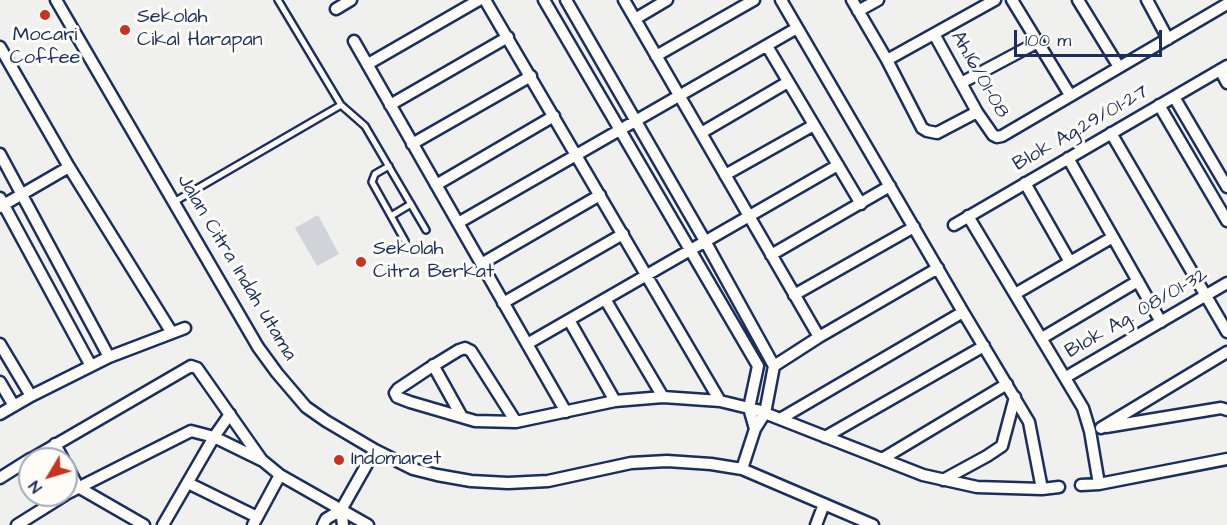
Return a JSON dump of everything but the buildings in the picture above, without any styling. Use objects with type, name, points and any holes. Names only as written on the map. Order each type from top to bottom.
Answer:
[{"type":"street","name":"Jalan Citra Indah Utama","points":[[56,0],[258,346],[277,373],[306,406],[326,421],[413,469],[436,475],[471,481],[508,483],[548,481],[631,463],[667,461],[742,469],[873,525]]},
{"type":"street","points":[[336,9],[351,0]]},
{"type":"street","points":[[368,64],[479,0]]},
{"type":"street","points":[[485,0],[720,401]]},
{"type":"street","points":[[544,0],[758,366],[749,408],[755,429]]},
{"type":"street","points":[[566,0],[774,366],[765,413],[755,429],[742,469]]},
{"type":"street","points":[[624,0],[819,337]]},
{"type":"street","points":[[635,18],[667,0]]},
{"type":"street","points":[[657,56],[754,0]]},
{"type":"street","points":[[781,0],[1029,422],[1042,489]]},
{"type":"street","points":[[852,0],[887,60],[922,128],[937,133],[977,112]]},
{"type":"street","points":[[858,11],[878,0]]},
{"type":"street","points":[[887,60],[995,0]]},
{"type":"street","points":[[1012,0],[1070,95],[1222,7],[1211,0]]},
{"type":"street","points":[[1078,0],[1119,67]]},
{"type":"street","points":[[1147,0],[1167,39]]},
{"type":"street","points":[[458,223],[797,28]]},
{"type":"street","name":"Ah.16/01-08","points":[[934,33],[963,82],[977,112],[993,135],[997,137],[1070,95]]},
{"type":"street","points":[[390,105],[508,37]]},
{"type":"street","points":[[354,41],[566,412]]},
{"type":"street","points":[[963,82],[1038,42]]},
{"type":"street","points":[[767,46],[861,204]]},
{"type":"street","points":[[0,47],[69,167],[172,333]]},
{"type":"street","points":[[1223,68],[1227,83]]},
{"type":"street","name":"Blok Ag.29/01-27","points":[[954,225],[1223,68]]},
{"type":"street","points":[[412,144],[531,76]]},
{"type":"street","points":[[701,133],[788,82]]},
{"type":"street","points":[[1174,97],[1227,187]]},
{"type":"street","points":[[1159,105],[1227,220]]},
{"type":"street","points":[[436,185],[554,116]]},
{"type":"street","points":[[725,176],[814,125]]},
{"type":"street","points":[[1112,133],[1227,332]]},
{"type":"street","points":[[0,154],[109,357]]},
{"type":"street","points":[[1068,158],[1161,322]]},
{"type":"street","points":[[527,344],[838,165]]},
{"type":"street","points":[[69,167],[23,195],[1,203],[91,366]]},
{"type":"street","points":[[1025,183],[1070,262]]},
{"type":"street","points":[[771,255],[891,186]]},
{"type":"street","points":[[481,264],[600,195]]},
{"type":"street","points":[[968,216],[1083,408],[1090,431],[1099,484]]},
{"type":"street","points":[[794,295],[915,227]]},
{"type":"street","points":[[503,303],[623,234]]},
{"type":"street","points":[[1015,294],[1113,237]]},
{"type":"street","points":[[774,366],[819,337],[938,268]]},
{"type":"street","points":[[1042,338],[1138,281]]},
{"type":"street","name":"Blok Ag. 08/01-32","points":[[1066,377],[1227,283]]},
{"type":"street","points":[[605,299],[663,397]]},
{"type":"street","points":[[780,418],[963,312]]},
{"type":"street","points":[[569,320],[615,401]]},
{"type":"street","points":[[0,414],[109,357],[185,328]]},
{"type":"street","points":[[0,344],[31,396]]},
{"type":"street","points":[[825,437],[984,346]]},
{"type":"street","points":[[516,422],[471,351],[465,348],[433,365],[395,393],[397,397],[475,421],[516,422],[615,401],[663,397],[720,401],[780,418],[922,475],[977,487],[1042,489],[1059,487]]},
{"type":"street","points":[[1101,428],[1227,352]]},
{"type":"street","points":[[433,365],[462,417]]},
{"type":"street","points":[[50,447],[191,366],[196,368],[263,461]]},
{"type":"street","points":[[0,382],[14,406]]},
{"type":"street","points":[[882,459],[1007,384]]},
{"type":"street","points":[[942,480],[1002,446],[1015,397]]},
{"type":"street","points":[[1090,431],[1221,408],[1227,410]]},
{"type":"street","points":[[167,524],[188,483],[230,414]]},
{"type":"street","points":[[78,487],[191,431],[214,438],[263,461],[280,475],[368,525]]},
{"type":"street","points":[[323,525],[326,519],[341,510],[375,450]]},
{"type":"street","points":[[1081,485],[1099,484],[1227,459]]},
{"type":"street","points":[[0,478],[18,467]]},
{"type":"street","points":[[188,483],[255,521],[280,475]]},
{"type":"street","points":[[78,487],[144,525]]},
{"type":"street","points":[[816,525],[824,504]]},
{"type":"street","points":[[17,525],[46,507]]},
{"type":"street","points":[[341,510],[343,525]]},
{"type":"lane","points":[[278,0],[341,105],[365,126],[426,230]]},
{"type":"lane","points":[[174,202],[341,105]]},
{"type":"lane","points":[[389,166],[375,174],[372,182],[405,241]]},
{"type":"lane","points":[[391,216],[411,204]]},
{"type":"shaded area","points":[[318,215],[339,254],[317,266],[295,228]]},
{"type":"place","name":"Mocari Coffee","points":[[45,15]]},
{"type":"place","name":"Sekolah Cikal Harapan","points":[[125,30]]},
{"type":"place","name":"Sekolah Citra Berkat","points":[[361,262]]},
{"type":"place","name":"Indomaret","points":[[339,460]]}]
